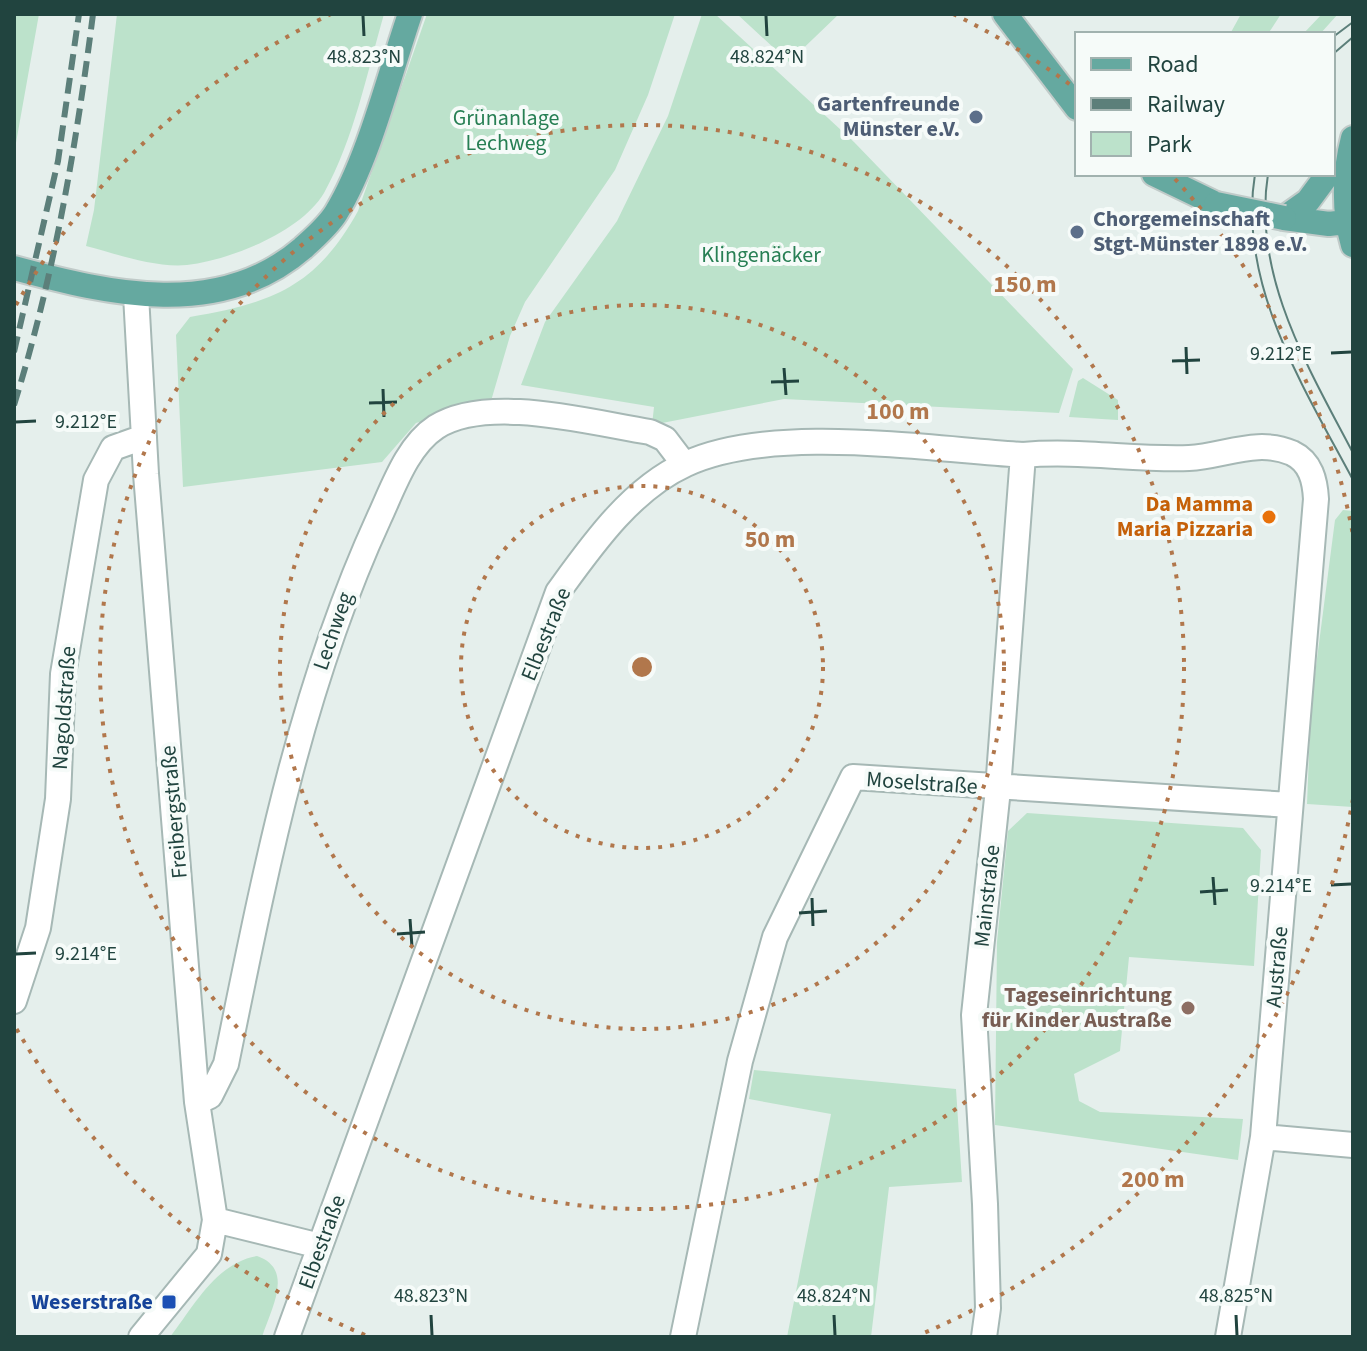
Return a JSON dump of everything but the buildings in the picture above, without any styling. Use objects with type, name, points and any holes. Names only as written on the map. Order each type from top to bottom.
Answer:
[{"type":"main road","points":[[14,268],[136,295],[187,296],[248,282],[282,266],[335,215],[350,182],[410,14]]},
{"type":"main road","points":[[1005,14],[1075,105]]},
{"type":"main road","points":[[1335,162],[1353,132]]},
{"type":"main road","points":[[1158,176],[1216,204],[1351,229],[1346,177],[1353,138]]},
{"type":"main road","points":[[1284,218],[1308,201],[1327,176]]},
{"type":"street","name":"Freibergstraße","points":[[136,295],[144,437],[197,1102],[215,1220]]},
{"type":"street","name":"Lechweg","points":[[197,1102],[210,1096],[226,1064],[272,838],[307,708],[353,575],[398,477],[421,439],[453,419],[520,412],[650,432],[665,439],[684,464]]},
{"type":"street","name":"Nagoldstraße","points":[[14,1001],[38,928],[58,799],[63,674],[96,480],[113,448],[144,437]]},
{"type":"street","name":"Elbestraße","points":[[287,1337],[558,592],[598,536],[639,497],[684,464],[727,449],[797,441],[1023,455],[1056,452],[1190,458],[1261,445],[1295,454],[1315,477],[1316,499]]},
{"type":"street","name":"Mainstraße","points":[[984,1337],[988,1308],[985,1204],[974,1015],[998,789],[1023,455]]},
{"type":"street","name":"Austraße","points":[[1228,1337],[1263,1137],[1316,499]]},
{"type":"street","name":"Moselstraße","points":[[683,1337],[740,1061],[775,937],[853,777],[998,789],[1046,788],[1290,805]]},
{"type":"street","points":[[1263,1137],[1353,1145]]},
{"type":"street","points":[[141,1337],[209,1254],[215,1220],[320,1246]]},
{"type":"green space","points":[[14,14],[39,14],[14,154]]},
{"type":"green space","points":[[117,14],[384,14],[344,151],[324,193],[313,207],[282,232],[263,242],[223,257],[187,265],[136,260],[86,246],[94,210]]},
{"type":"green space","name":"Grünanlage Lechweg","points":[[427,14],[675,14],[648,95],[615,170],[525,302],[510,336],[491,401],[416,423],[382,462],[183,487],[176,335],[190,317],[268,297],[289,287],[326,258],[358,211]]},
{"type":"green space","name":"Klingenäcker","points":[[702,14],[715,14],[854,142],[1073,369],[1059,413],[784,399],[652,425],[654,407],[521,385],[545,322],[617,221],[668,116]]},
{"type":"green space","points":[[737,14],[839,14],[789,62]]},
{"type":"green space","points":[[1241,14],[1281,14],[1269,32],[1231,32]]},
{"type":"green space","points":[[1322,14],[1338,14],[1322,32],[1305,32]]},
{"type":"green space","points":[[1083,378],[1118,400],[1118,420],[1069,417],[1078,381]]},
{"type":"green space","points":[[1343,510],[1353,511],[1353,807],[1307,804],[1311,705],[1335,520]]},
{"type":"green space","points":[[1027,813],[1243,828],[1261,850],[1254,966],[1129,957],[1120,1051],[1074,1074],[1079,1101],[1100,1112],[1243,1119],[1238,1160],[995,1125],[997,942],[1008,831]]},
{"type":"green space","points":[[754,1070],[956,1089],[962,1182],[889,1187],[871,1337],[787,1337],[831,1114],[749,1099]]},
{"type":"green space","points":[[257,1256],[275,1270],[278,1280],[262,1337],[170,1337],[218,1277],[242,1260]]},
{"type":"tram line","points":[[1335,36],[1353,22]]},
{"type":"tram line","points":[[1335,52],[1353,37]]},
{"type":"tram line","points":[[1255,176],[1252,215],[1256,255],[1265,294],[1296,371],[1353,480]]},
{"type":"tram line","points":[[1268,176],[1265,211],[1268,248],[1276,284],[1302,354],[1353,453]]},
{"type":"railway","points":[[14,352],[58,161],[79,14]]},
{"type":"railway","points":[[14,405],[41,309],[62,211],[93,14]]},
{"type":"place","name":"Gartenfreunde Münster e.V.","points":[[976,117]]},
{"type":"place","name":"Chorgemeinschaft Stgt-Münster 1898 e.V.","points":[[1077,232]]},
{"type":"place","name":"Da Mamma Maria Pizzaria","points":[[1269,517]]},
{"type":"place","name":"Tageseinrichtung für Kinder Austraße","points":[[1188,1008]]},
{"type":"place","name":"Weserstraße","points":[[169,1302]]}]
